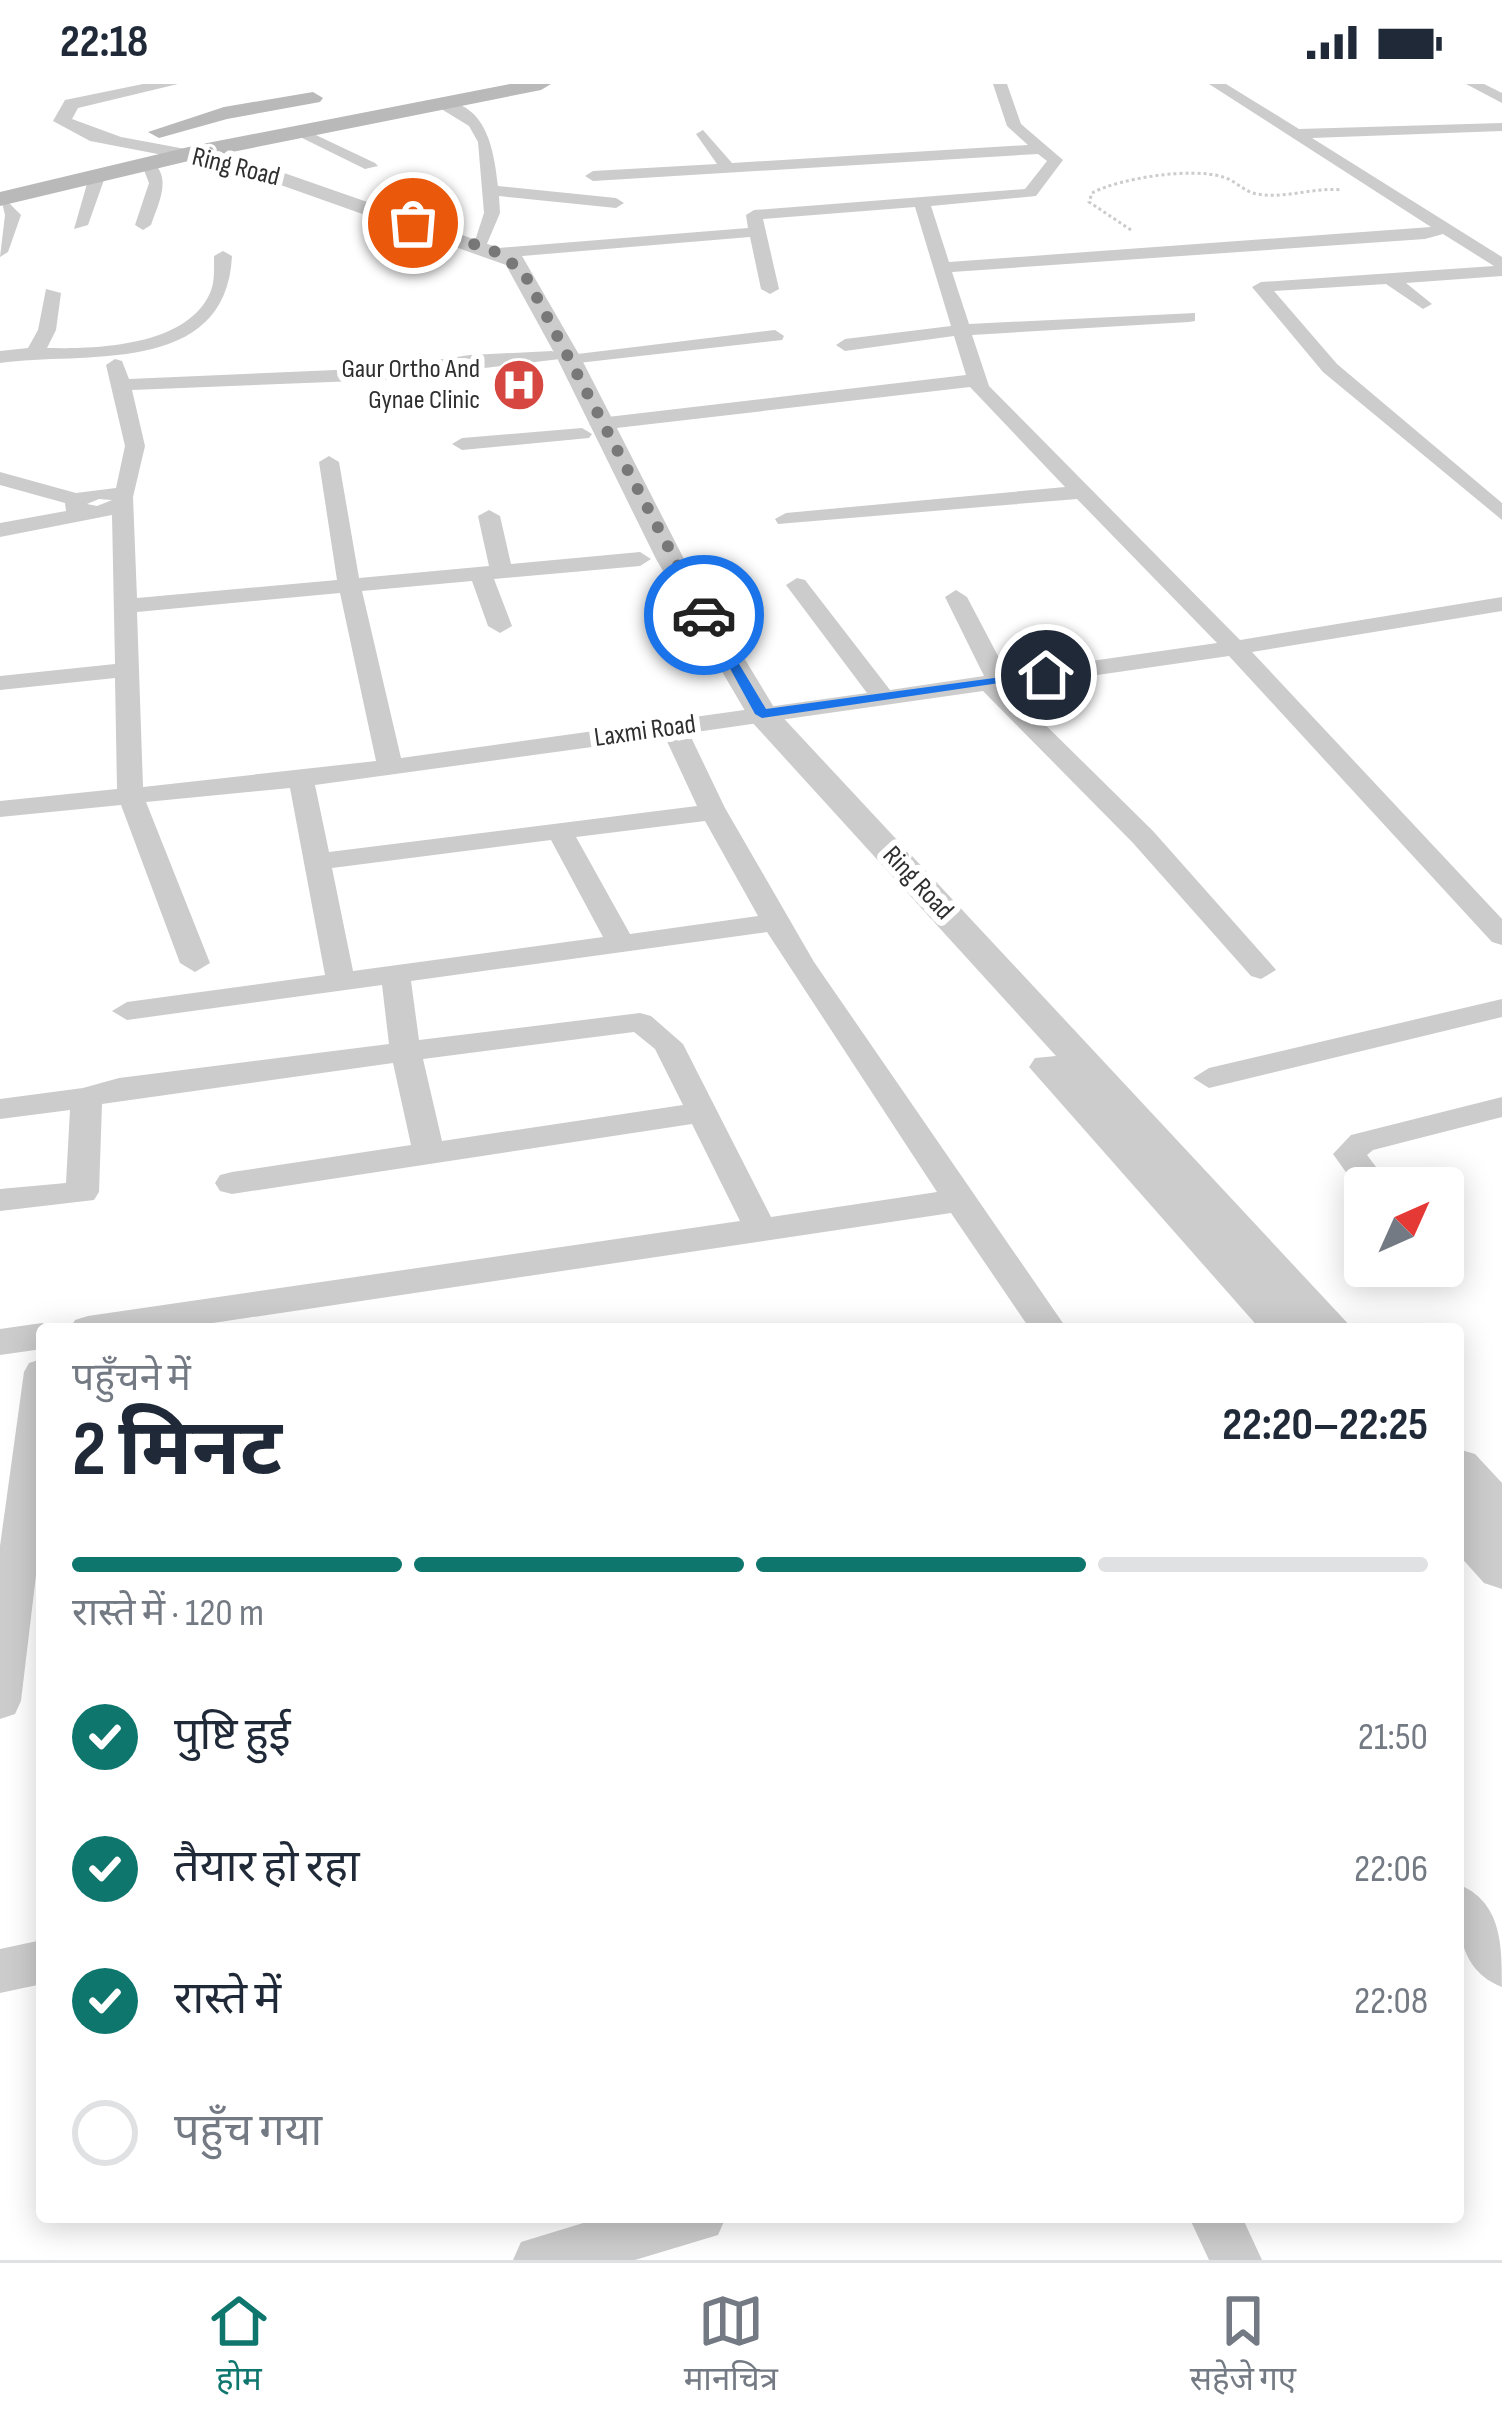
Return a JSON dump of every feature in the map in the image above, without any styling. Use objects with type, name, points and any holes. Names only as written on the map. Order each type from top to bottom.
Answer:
[{"type":"main road","points":[[0,199],[187,153],[541,84]]},
{"type":"main road","points":[[0,184],[224,112],[342,94]]},
{"type":"street","points":[[169,84],[87,98],[70,104],[62,121],[78,131],[187,153]]},
{"type":"street","points":[[770,289],[751,218],[761,212],[1030,193],[1055,160],[1014,126],[1000,84]]},
{"type":"street","points":[[1216,84],[1502,268]]},
{"type":"street","points":[[1472,84],[1502,99]]},
{"type":"street","points":[[443,104],[483,131],[492,213],[488,250],[754,232]]},
{"type":"street","points":[[1297,134],[1502,127]]},
{"type":"street","points":[[301,132],[370,166]]},
{"type":"street","points":[[703,134],[729,169]]},
{"type":"street","points":[[593,176],[1040,149]]},
{"type":"street","name":"Ring Road","points":[[187,153],[488,250],[524,273],[640,559],[748,716],[1281,1323]]},
{"type":"street","name":"Ring Road","points":[[187,153],[483,260],[560,357]]},
{"type":"street","points":[[143,225],[157,183],[150,165]]},
{"type":"street","points":[[80,225],[97,177]]},
{"type":"street","points":[[491,190],[616,203]]},
{"type":"street","points":[[0,199],[13,215],[0,252]]},
{"type":"street","points":[[921,201],[977,380],[1502,936]]},
{"type":"street","points":[[940,268],[1210,252],[1426,234],[1445,228]]},
{"type":"street","points":[[0,357],[36,351],[115,353],[197,318],[219,292],[224,256]]},
{"type":"street","points":[[1502,268],[1261,287],[1330,368],[1502,514]]},
{"type":"street","points":[[1390,279],[1423,304]]},
{"type":"street","points":[[36,351],[47,330],[52,293]]},
{"type":"street","points":[[845,346],[961,330],[1189,317]]},
{"type":"street","points":[[121,385],[382,374],[470,361],[775,336]]},
{"type":"street","points":[[115,353],[134,423],[137,457],[123,501],[130,794],[195,963]]},
{"type":"street","points":[[462,443],[977,380]]},
{"type":"street","name":"Ring Road","points":[[591,429],[670,559],[748,716],[1324,1323]]},
{"type":"street","points":[[328,462],[350,589],[390,766]]},
{"type":"street","points":[[0,478],[84,507]]},
{"type":"street","points":[[786,519],[1081,492]]},
{"type":"street","points":[[0,530],[84,507],[97,493],[123,501]]},
{"type":"street","points":[[489,516],[500,626]]},
{"type":"street","points":[[126,606],[640,559]]},
{"type":"street","points":[[797,585],[884,699]]},
{"type":"street","points":[[956,597],[994,683],[1143,837],[1261,970]]},
{"type":"street","name":"Laxmi Road","points":[[0,809],[301,779],[1234,649],[1502,604]]},
{"type":"street","points":[[0,683],[124,670]]},
{"type":"street","points":[[674,728],[710,812],[773,922],[1045,1323]]},
{"type":"street","points":[[301,779],[340,978]]},
{"type":"street","points":[[316,862],[710,812]]},
{"type":"street","points":[[561,834],[621,944]]},
{"type":"street","points":[[128,1011],[340,978],[773,922]]},
{"type":"street","points":[[395,972],[405,1049],[429,1153]]},
{"type":"street","points":[[1209,1078],[1502,1008]]},
{"type":"street","points":[[0,1109],[405,1049],[640,1022],[668,1044],[760,1228]]},
{"type":"street","points":[[0,1199],[82,1192],[86,1099]]},
{"type":"street","points":[[1359,1167],[1349,1154],[1362,1142],[1502,1107]]},
{"type":"street","points":[[232,1183],[704,1112]]},
{"type":"street","points":[[128,1323],[961,1200]]},
{"type":"street","points":[[0,1342],[36,1337]]},
{"type":"street","points":[[0,1701],[32,1530],[36,1467]]},
{"type":"street","points":[[1464,1474],[1502,1515]]},
{"type":"street","points":[[1464,1527],[1502,1569]]},
{"type":"street","points":[[1464,1917],[1483,1957]]},
{"type":"street","points":[[0,1971],[36,1964]]},
{"type":"street","points":[[539,2260],[678,2223]]},
{"type":"street","points":[[1218,2223],[1236,2260]]},
{"type":"path","points":[[1138,232],[1097,211],[1089,202],[1092,194],[1115,181],[1162,175],[1222,176],[1253,194],[1377,184]]},
{"type":"way so far","points":[[413,223],[499,253],[524,273],[670,559],[704,615]]},
{"type":"place","name":"Gaur Ortho And Gynae Clinic","points":[[519,385]]},
{"type":"route","points":[[704,615],[762,714],[1046,675]]}]
